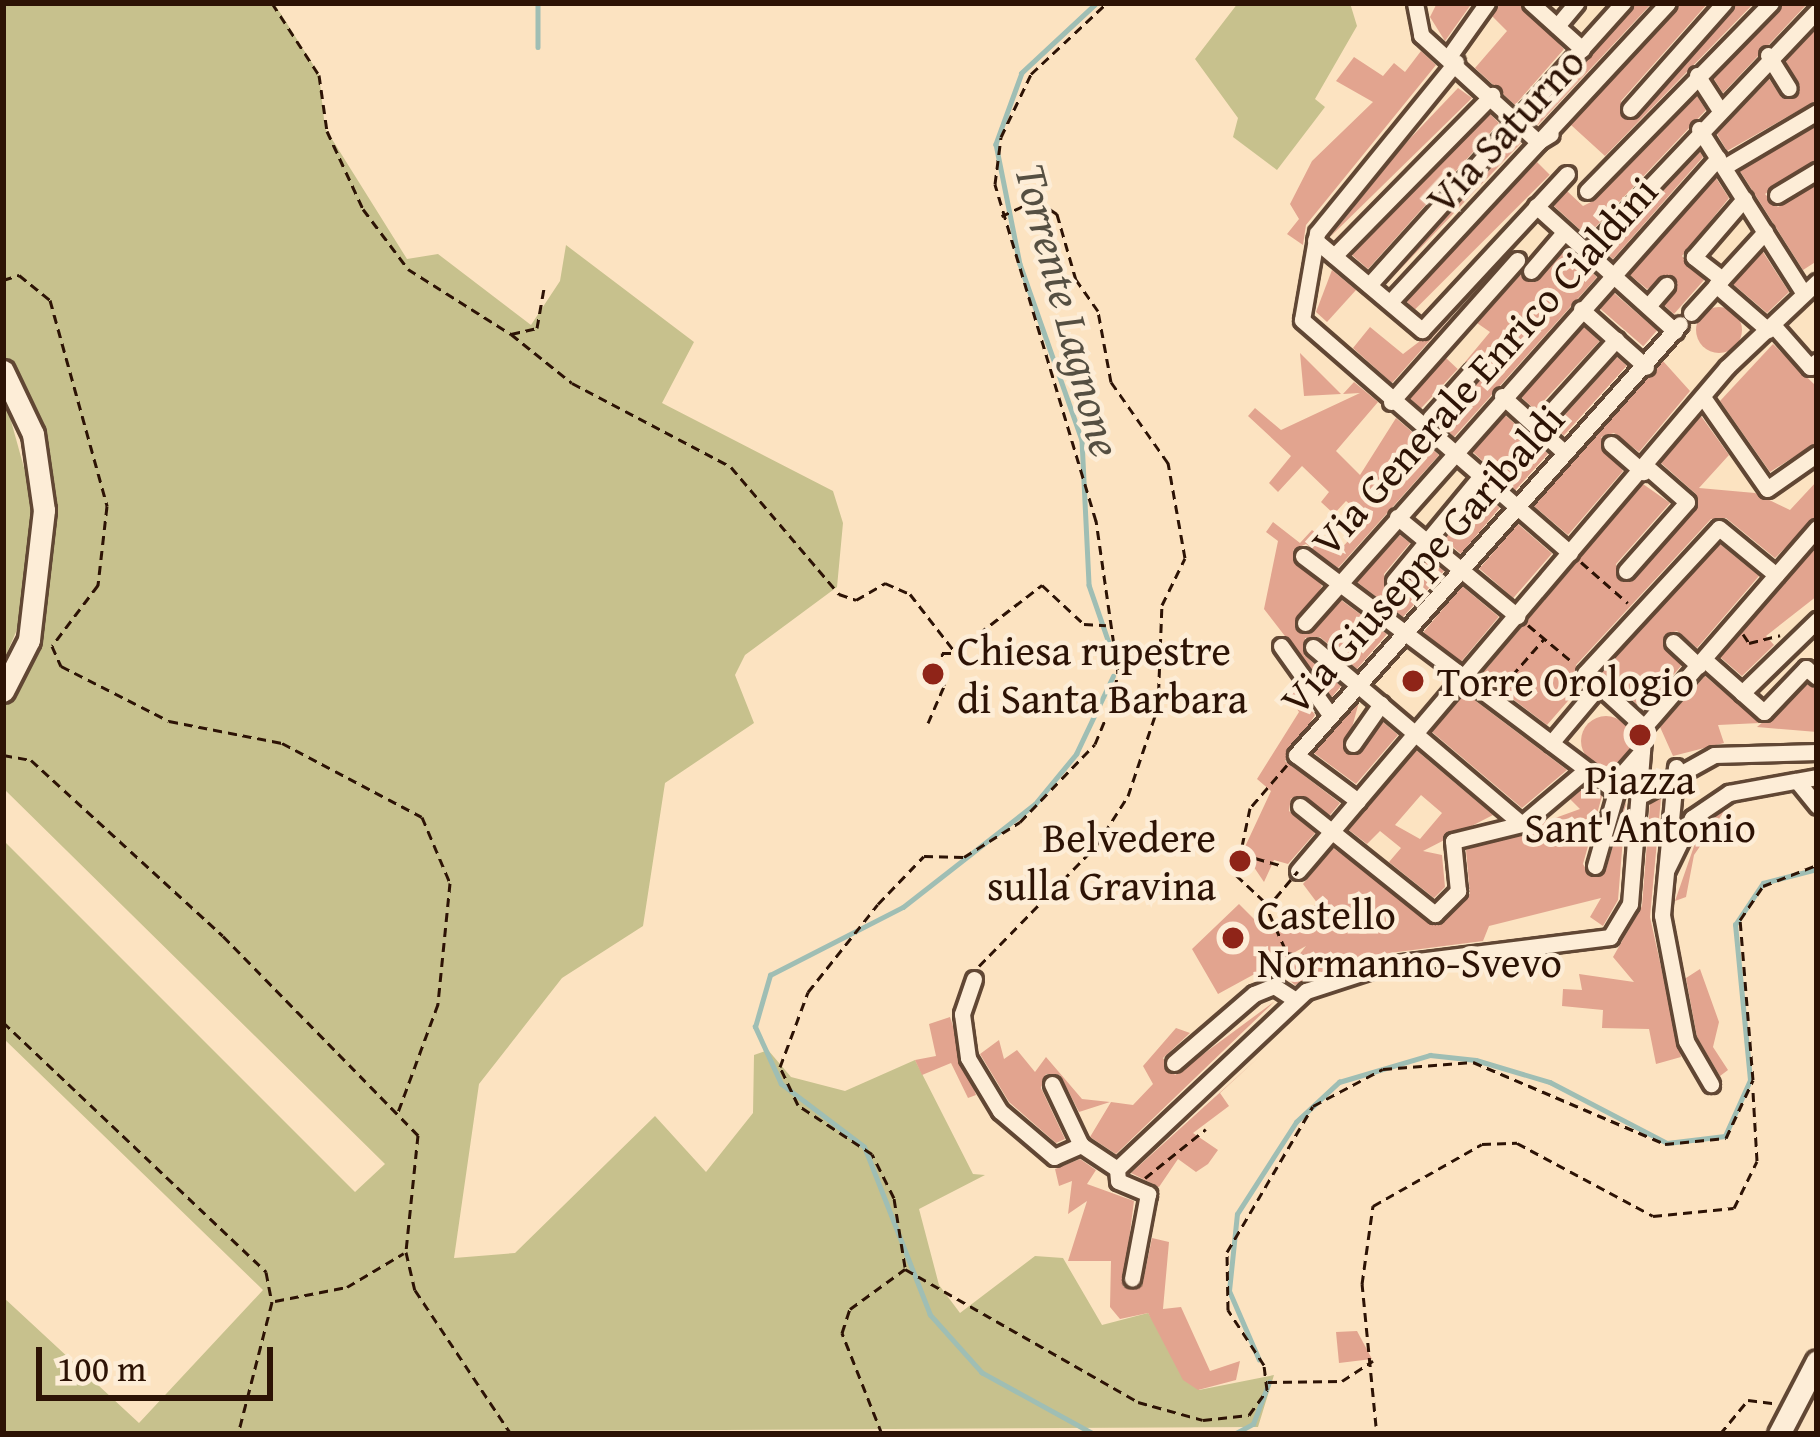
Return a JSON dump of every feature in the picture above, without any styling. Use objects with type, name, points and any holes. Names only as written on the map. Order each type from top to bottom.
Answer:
[{"type":"main road","points":[[3,371],[33,434],[44,510],[29,640],[3,691]]},
{"type":"main road","points":[[1779,1434],[1817,1361]]},
{"type":"street","points":[[1415,3],[1418,21],[1538,142],[1560,131]]},
{"type":"street","points":[[1418,21],[1431,3]]},
{"type":"street","points":[[1486,3],[1453,58],[1315,240],[1300,302],[1307,332],[1570,553]]},
{"type":"street","points":[[1531,3],[1582,49]]},
{"type":"street","points":[[1557,26],[1576,3]]},
{"type":"street","name":"Via Saturno","points":[[1390,302],[1560,131],[1668,3]]},
{"type":"street","points":[[1630,109],[1724,3]]},
{"type":"street","points":[[1587,191],[1771,3]]},
{"type":"street","points":[[1369,285],[1620,4]]},
{"type":"street","points":[[1589,251],[1718,106],[1817,11]]},
{"type":"street","points":[[1768,55],[1789,88]]},
{"type":"street","points":[[1697,75],[1718,106]]},
{"type":"street","points":[[1334,256],[1492,95]]},
{"type":"street","name":"Via Generale Enrico Cialdini","points":[[1304,623],[1580,309],[1721,162],[1817,112]]},
{"type":"street","points":[[1298,871],[1570,553],[1810,287],[1765,232],[1699,129]]},
{"type":"street","points":[[1777,195],[1817,171]]},
{"type":"street","points":[[1315,240],[1422,330],[1567,173]]},
{"type":"street","points":[[1744,199],[1694,256],[1814,364]]},
{"type":"street","points":[[1536,206],[1560,237],[1589,251],[1648,306],[1682,323]]},
{"type":"street","name":"Via Giuseppe Garibaldi","points":[[1296,755],[1400,631],[1765,232]]},
{"type":"street","points":[[1531,271],[1560,237]]},
{"type":"street","points":[[1391,402],[1517,260]]},
{"type":"street","points":[[1648,306],[1666,284]]},
{"type":"street","points":[[1580,309],[1646,367]]},
{"type":"street","points":[[1537,428],[1616,340]]},
{"type":"street","points":[[1430,418],[1472,371]]},
{"type":"street","points":[[1502,396],[1564,452]]},
{"type":"street","points":[[1705,400],[1767,489],[1817,454]]},
{"type":"street","points":[[1610,444],[1687,502],[1626,571]]},
{"type":"street","points":[[1394,581],[1480,477]]},
{"type":"street","points":[[1397,517],[1517,616]]},
{"type":"street","points":[[1117,1169],[1294,999],[1348,977],[1610,937],[1630,904],[1644,794],[1643,740],[1585,673],[1719,528],[1776,575]]},
{"type":"street","points":[[1595,866],[1616,791],[1643,740],[1701,662],[1817,528]]},
{"type":"street","points":[[1304,556],[1616,791]]},
{"type":"street","points":[[1742,693],[1817,620]]},
{"type":"street","points":[[1673,642],[1764,712],[1806,668],[1817,677]]},
{"type":"street","points":[[1281,646],[1328,712]]},
{"type":"street","points":[[1313,647],[1522,824]]},
{"type":"street","points":[[1551,743],[1600,686]]},
{"type":"street","points":[[1353,744],[1381,704]]},
{"type":"street","points":[[1644,794],[1676,767],[1742,751],[1817,752]]},
{"type":"street","points":[[1296,755],[1358,801]]},
{"type":"street","points":[[1676,767],[1662,915],[1686,1041],[1711,1084]]},
{"type":"street","points":[[1300,806],[1435,914],[1458,891],[1453,841],[1522,824],[1586,770]]},
{"type":"street","points":[[1666,872],[1692,818],[1729,793],[1817,777]]},
{"type":"street","points":[[1797,782],[1817,806]]},
{"type":"street","points":[[974,979],[962,1014],[968,1058],[1000,1111],[1054,1157],[1081,1145]]},
{"type":"street","points":[[1174,1063],[1254,994],[1274,986],[1294,999]]},
{"type":"street","points":[[1052,1084],[1081,1145],[1117,1169]]},
{"type":"street","points":[[1117,1169],[1118,1181],[1148,1194],[1132,1279]]},
{"type":"path","points":[[272,3],[319,75],[327,131],[382,236],[408,269],[511,334],[572,383],[731,467],[839,594],[856,600],[885,583],[910,594],[956,652]]},
{"type":"path","points":[[905,1269],[894,1198],[872,1154],[784,1089],[790,1022],[924,856],[964,857],[1020,822],[1095,744],[1118,673],[1106,626],[1096,521],[1000,217],[1001,137],[1031,74],[1107,3]]},
{"type":"path","points":[[974,979],[1128,796],[1158,707],[1162,605],[1184,558],[1168,463],[1112,382],[1098,311],[1076,280],[1057,214],[1036,200],[1000,217]]},
{"type":"path","points":[[3,280],[19,275],[50,300],[107,506],[98,585],[52,646],[61,666],[169,721],[282,743],[422,817],[450,883],[438,1004],[398,1115]]},
{"type":"path","points":[[511,334],[537,328],[544,289]]},
{"type":"path","points":[[1570,553],[1639,613]]},
{"type":"path","points":[[928,723],[944,686],[942,653],[956,652],[1042,586],[1084,624],[1106,626]]},
{"type":"path","points":[[1517,616],[1585,673]]},
{"type":"path","points":[[1735,623],[1749,643],[1778,633],[1792,642]]},
{"type":"path","points":[[1509,712],[1500,689],[1544,639]]},
{"type":"path","points":[[3,755],[31,760],[418,1135],[406,1252],[415,1291],[511,1434]]},
{"type":"path","name":"Via Giuseppe Garibaldi","points":[[1239,853],[1250,808],[1296,755]]},
{"type":"path","points":[[1256,921],[1298,871],[1239,853],[1236,875],[1263,900],[1287,953],[1343,957],[1348,977]]},
{"type":"path","points":[[1376,1426],[1365,1249],[1373,1206],[1404,1180],[1482,1144],[1517,1143],[1653,1216],[1734,1208],[1757,1161],[1740,920],[1763,886],[1817,866]]},
{"type":"path","points":[[3,1022],[266,1272],[272,1302],[238,1434]]},
{"type":"path","points":[[1266,1382],[1219,1281],[1313,1106],[1431,1058],[1519,1075],[1665,1144],[1699,1148],[1726,1138],[1751,1088]]},
{"type":"path","points":[[1117,1169],[1143,1180],[1205,1129]]},
{"type":"path","points":[[272,1302],[347,1287],[406,1252]]},
{"type":"path","points":[[905,1269],[1138,1402],[1203,1420],[1249,1414],[1266,1382]]},
{"type":"path","points":[[882,1434],[842,1334],[850,1309],[905,1269]]},
{"type":"path","points":[[1266,1382],[1342,1381],[1375,1360]]},
{"type":"path","points":[[1720,1434],[1748,1400],[1791,1405]]},
{"type":"shaded area","points":[[3,3],[274,3],[319,74],[325,128],[407,259],[438,254],[531,325],[560,281],[566,245],[694,342],[662,403],[833,491],[843,523],[837,587],[745,655],[735,675],[754,723],[665,783],[643,926],[562,978],[479,1084],[454,1258],[515,1253],[655,1116],[706,1172],[753,1113],[754,1055],[768,1050],[791,1077],[845,1091],[915,1060],[973,1174],[985,1175],[919,1209],[939,1285],[960,1313],[1035,1256],[1063,1258],[1102,1325],[1148,1313],[1199,1390],[1274,1375],[1258,1427],[3,1434],[3,1297],[139,1423],[263,1290],[3,1038],[3,840],[355,1192],[385,1164],[3,788],[3,705],[42,613],[52,528],[3,355]]},
{"type":"shaded area","points":[[1238,3],[1350,3],[1357,26],[1315,99],[1325,107],[1277,170],[1233,137],[1238,118],[1195,59]]},
{"type":"shaded area","points":[[3,392],[36,511],[25,611],[3,662]]},
{"type":"building","points":[[1437,3],[1472,3],[1445,41],[1430,17]]},
{"type":"building","points":[[1499,3],[1519,3],[1564,49],[1515,105],[1475,68],[1507,31],[1492,16]]},
{"type":"building","points":[[1635,3],[1652,3],[1538,125],[1533,121]]},
{"type":"building","points":[[1680,3],[1708,3],[1621,101],[1626,120],[1736,3],[1754,3],[1605,156],[1571,125]]},
{"type":"building","points":[[1783,3],[1808,3],[1723,93],[1714,79]]},
{"type":"building","points":[[1817,28],[1817,100],[1727,151],[1717,134],[1769,79],[1782,98],[1799,94],[1786,61]]},
{"type":"building","points":[[1421,51],[1436,65],[1306,225],[1303,245],[1287,234],[1299,219],[1290,204],[1312,161],[1373,102],[1336,81],[1354,57],[1383,76],[1394,63],[1405,72]]},
{"type":"building","points":[[1458,88],[1472,98],[1330,237],[1401,148]]},
{"type":"building","points":[[1697,96],[1706,110],[1587,236],[1554,206],[1567,191],[1583,206],[1595,200]]},
{"type":"building","points":[[1490,114],[1499,123],[1368,269],[1352,255]]},
{"type":"building","points":[[1817,126],[1817,159],[1765,194],[1778,207],[1817,185],[1817,261],[1803,270],[1740,171]]},
{"type":"building","points":[[1517,139],[1521,143],[1386,284]]},
{"type":"building","points":[[1700,152],[1703,157],[1613,259],[1605,252]]},
{"type":"building","points":[[1537,162],[1550,175],[1415,310],[1402,297]]},
{"type":"building","points":[[1716,178],[1729,198],[1682,256],[1704,280],[1674,314],[1664,305],[1675,277],[1647,289],[1630,275]]},
{"type":"building","points":[[1566,249],[1597,277],[1454,437],[1440,424],[1483,375],[1465,362],[1490,332],[1477,323],[1520,275],[1536,282]]},
{"type":"building","points":[[1763,252],[1789,292],[1767,313],[1733,284]]},
{"type":"building","points":[[1332,270],[1356,290],[1327,322],[1316,312]]},
{"type":"building","points":[[1614,293],[1657,330],[1643,346],[1600,309]]},
{"type":"building","points":[[1719,307],[1735,314],[1742,330],[1735,346],[1719,353],[1703,346],[1696,330],[1703,314]]},
{"type":"building","points":[[1449,319],[1392,383],[1353,348],[1370,327],[1403,354]]},
{"type":"building","points":[[1584,327],[1599,341],[1535,410],[1520,396]]},
{"type":"building","points":[[1773,344],[1817,387],[1817,442],[1770,472],[1720,401]]},
{"type":"building","points":[[1300,353],[1341,394],[1304,396]]},
{"type":"building","points":[[1617,357],[1627,366],[1564,436],[1554,427]]},
{"type":"building","points":[[1446,358],[1458,369],[1421,408],[1409,397]]},
{"type":"building","points":[[1663,361],[1690,391],[1639,452],[1614,433],[1601,437],[1623,471],[1568,535],[1534,506]]},
{"type":"building","points":[[1354,382],[1378,402],[1336,451],[1360,475],[1396,418],[1439,455],[1338,568],[1306,544],[1293,550],[1322,586],[1296,631],[1313,632],[1341,600],[1387,634],[1357,669],[1320,637],[1305,638],[1304,655],[1341,686],[1332,697],[1264,609],[1278,541],[1266,532],[1273,522],[1300,543],[1312,530],[1339,551],[1368,519],[1346,501],[1334,514],[1321,502],[1329,492],[1302,466],[1278,492],[1269,483],[1291,456],[1248,416],[1255,408],[1281,430],[1360,393],[1343,394]]},
{"type":"building","points":[[1505,415],[1548,454],[1515,490],[1472,451]]},
{"type":"building","points":[[1701,416],[1729,455],[1699,488],[1755,493],[1790,510],[1817,481],[1817,516],[1775,558],[1726,518],[1711,519],[1576,665],[1581,686],[1547,725],[1481,675],[1643,484],[1670,503],[1616,564],[1622,582],[1696,510],[1696,494],[1661,463]]},
{"type":"building","points":[[1482,493],[1500,508],[1461,554],[1443,539]]},
{"type":"building","points":[[1518,524],[1552,554],[1513,598],[1479,569]]},
{"type":"building","points":[[1400,535],[1410,543],[1384,574],[1387,591],[1428,558],[1444,571],[1403,617],[1357,582]]},
{"type":"building","points":[[1720,544],[1759,576],[1697,648],[1677,631],[1664,635],[1681,666],[1643,710],[1602,672]]},
{"type":"building","points":[[1817,546],[1817,596],[1766,636],[1774,645],[1742,676],[1720,657]]},
{"type":"building","points":[[1462,586],[1499,617],[1460,663],[1423,632]]},
{"type":"building","points":[[1705,676],[1760,723],[1718,725],[1724,743],[1673,756],[1660,727]]},
{"type":"building","points":[[1293,684],[1315,715],[1285,761],[1340,803],[1330,815],[1291,798],[1289,811],[1315,833],[1288,864],[1274,860],[1264,882],[1243,851],[1271,791],[1257,779],[1299,712],[1285,691]]},
{"type":"building","points":[[1807,684],[1817,689],[1817,732],[1757,727]]},
{"type":"building","points":[[1465,693],[1567,770],[1522,808],[1432,732]]},
{"type":"building","points":[[1359,702],[1345,753],[1359,754],[1383,722],[1398,735],[1356,784],[1314,753]]},
{"type":"building","points":[[1606,716],[1623,724],[1631,741],[1623,758],[1606,766],[1589,758],[1581,741],[1589,724]]},
{"type":"building","points":[[1416,750],[1493,815],[1423,851],[1442,855],[1445,887],[1434,898],[1389,862],[1401,848],[1380,831],[1367,844],[1349,830]],"holes":[[[1421,795],[1442,813],[1420,839],[1395,825]]]},
{"type":"building","points":[[1587,785],[1602,796],[1583,864],[1591,877],[1606,870],[1626,801],[1618,900],[1603,926],[1590,917],[1601,898],[1489,926],[1483,941],[1382,954],[1295,985],[1283,975],[1306,946],[1218,994],[1192,949],[1239,904],[1265,930],[1318,904],[1303,884],[1333,848],[1440,925],[1470,894],[1466,850],[1580,809],[1570,799]]},
{"type":"building","points":[[1661,798],[1650,917],[1681,1057],[1656,1064],[1649,1029],[1602,1028],[1603,1010],[1562,1006],[1563,989],[1582,990],[1579,974],[1634,982],[1613,957],[1642,906],[1650,804]]},
{"type":"building","points":[[1725,810],[1694,855],[1686,897],[1675,901],[1701,826]]},
{"type":"building","points":[[1700,969],[1719,1022],[1713,1047],[1728,1070],[1720,1076],[1697,1037],[1686,978]]},
{"type":"building","points":[[1275,1001],[1116,1154],[1090,1137],[1111,1102],[1133,1105],[1153,1084],[1143,1066],[1176,1028],[1190,1033],[1163,1058],[1175,1075]]},
{"type":"building","points":[[950,1017],[976,1095],[968,1098],[951,1063],[922,1075],[915,1060],[936,1056],[929,1024]]},
{"type":"building","points":[[999,1040],[1004,1059],[1017,1050],[1035,1072],[1046,1057],[1082,1099],[1110,1102],[1079,1112],[1060,1075],[1046,1074],[1041,1088],[1065,1139],[1056,1143],[1009,1102],[980,1054]]},
{"type":"building","points":[[1258,1058],[1220,1093],[1229,1106],[1193,1133],[1218,1150],[1208,1164],[1196,1172],[1178,1159],[1159,1187],[1131,1173]]},
{"type":"building","points":[[1080,1159],[1096,1170],[1087,1184],[1134,1201],[1123,1287],[1142,1286],[1152,1238],[1169,1242],[1163,1309],[1181,1307],[1210,1371],[1240,1361],[1236,1380],[1198,1390],[1183,1380],[1148,1313],[1120,1319],[1110,1307],[1111,1261],[1068,1261],[1087,1201],[1068,1214],[1072,1181],[1059,1186],[1055,1169]]},
{"type":"building","points":[[1357,1331],[1372,1359],[1339,1363],[1336,1332]]},
{"type":"waterway","points":[[538,3],[538,47]]},
{"type":"waterway","name":"Torrente Lagnone","points":[[1097,3],[1022,73],[996,144],[1020,264],[1082,440],[1089,585],[1116,663]]},
{"type":"waterway","name":"Torrente Lagnone","points":[[1093,1434],[982,1373],[930,1315],[864,1147],[781,1084],[755,1027],[770,975],[903,907],[1035,804],[1076,754],[1113,676]]},
{"type":"waterway","name":"Torrente Lagnone","points":[[1259,1360],[1229,1291],[1237,1214],[1296,1122],[1339,1082],[1430,1055],[1476,1060],[1550,1082],[1667,1143],[1725,1136],[1750,1080],[1735,925],[1763,883],[1817,869]]},
{"type":"waterway","name":"Torrente Lagnone","points":[[1234,1434],[1253,1424],[1269,1382]]},
{"type":"place","name":"Chiesa rupestre di Santa Barbara","points":[[933,674]]},
{"type":"place","name":"Torre Orologio","points":[[1413,681]]},
{"type":"place","name":"Piazza Sant'Antonio","points":[[1640,735]]},
{"type":"place","name":"Belvedere sulla Gravina","points":[[1240,861]]},
{"type":"place","name":"Castello Normanno-Svevo","points":[[1233,938]]}]
